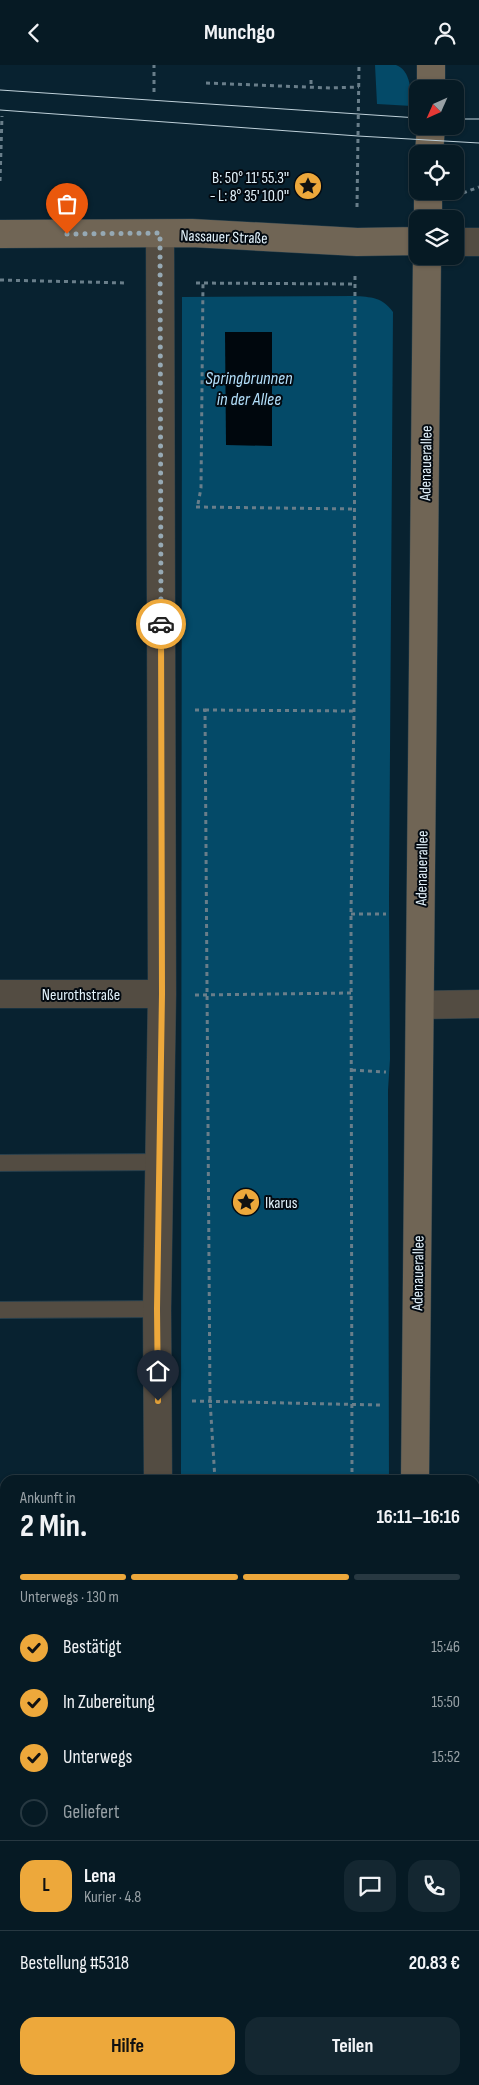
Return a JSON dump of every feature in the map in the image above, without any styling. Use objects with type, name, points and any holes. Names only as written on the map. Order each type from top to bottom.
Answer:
[{"type":"main road","points":[[430,65],[431,80]]},
{"type":"main road","name":"Nassauer Straße","points":[[0,234],[192,233],[357,242],[409,241]]},
{"type":"main road","name":"Adenauerallee","points":[[415,1475],[427,265]]},
{"type":"street","points":[[158,1475],[157,1309],[162,994],[160,233]]},
{"type":"street","points":[[464,242],[479,242]]},
{"type":"street","name":"Neurothstraße","points":[[0,994],[162,994]]},
{"type":"street","points":[[420,1005],[479,1004]]},
{"type":"lane","points":[[0,1163],[159,1161]]},
{"type":"lane","points":[[0,1310],[157,1309]]},
{"type":"path","points":[[154,65],[154,92]]},
{"type":"path","points":[[357,210],[359,65]]},
{"type":"path","points":[[311,81],[311,87]]},
{"type":"path","points":[[206,83],[359,87]]},
{"type":"path","points":[[0,181],[2,116]]},
{"type":"path","points":[[464,193],[479,187]]},
{"type":"path","points":[[352,1475],[351,993],[356,271]]},
{"type":"path","points":[[197,517],[197,507],[202,488],[203,283]]},
{"type":"path","points":[[161,508],[355,509]]},
{"type":"path","points":[[196,701],[195,710],[354,711]]},
{"type":"path","points":[[204,710],[210,1400],[215,1475]]},
{"type":"path","points":[[162,994],[351,993]]},
{"type":"path","points":[[158,1401],[210,1400],[367,1404]]},
{"type":"shaded area","points":[[375,65],[396,65],[405,72],[409,82],[409,106],[377,104]]},
{"type":"shaded area","points":[[354,296],[371,298],[385,303],[393,312],[389,899],[390,1059],[388,1090],[389,1475],[181,1475],[182,297]]},
{"type":"water","name":"Springbrunnen in der Allee","points":[[225,332],[272,332],[272,446],[226,445]]},
{"type":"tram line","points":[[0,90],[409,117]]},
{"type":"tram line","points":[[0,110],[479,143]]},
{"type":"tram line","points":[[464,119],[479,119]]},
{"type":"way so far","points":[[67,234],[160,233],[161,624]]},
{"type":"place","name":"B: 50° 11' 55.3'' - L: 8° 35' 10.0''","points":[[308,186]]},
{"type":"place","name":"Ikarus","points":[[246,1202]]},
{"type":"route","points":[[158,1401],[157,1309],[162,994],[161,624]]}]
